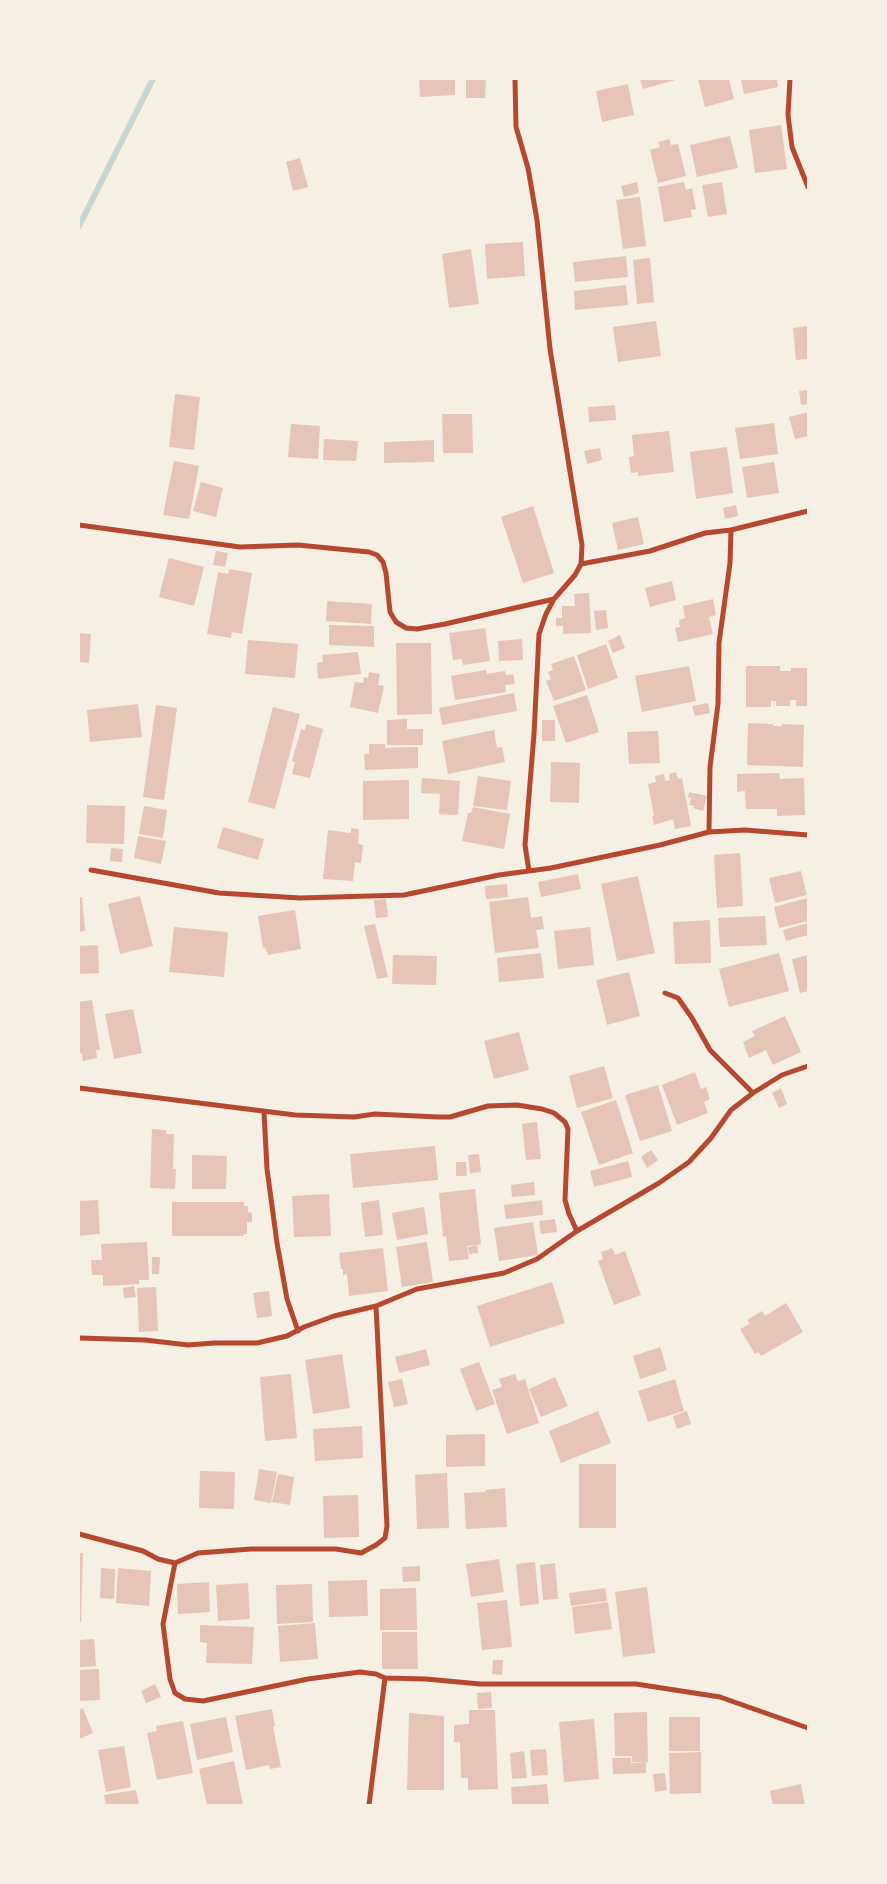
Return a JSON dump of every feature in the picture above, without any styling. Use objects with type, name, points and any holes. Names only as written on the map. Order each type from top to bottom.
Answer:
[{"type":"street","points":[[515,79],[516,127],[528,168],[537,220],[550,349],[582,545],[581,564],[575,575],[554,599],[539,634],[534,734],[525,845],[529,871]]},
{"type":"street","points":[[790,79],[788,115],[792,147],[808,187]]},
{"type":"street","points":[[581,564],[650,551],[705,532],[731,530],[808,511]]},
{"type":"street","points":[[79,525],[240,547],[298,545],[369,552],[377,555],[383,562],[390,612],[396,622],[406,628],[417,629],[445,624],[554,599]]},
{"type":"street","points":[[709,832],[710,767],[718,704],[719,643],[730,563],[731,530]]},
{"type":"street","points":[[92,870],[219,893],[300,898],[404,895],[660,845],[709,832],[745,830],[808,835]]},
{"type":"street","points":[[665,993],[678,998],[710,1050],[753,1093]]},
{"type":"street","points":[[79,1338],[145,1340],[188,1345],[256,1343],[287,1336],[334,1316],[376,1306],[417,1289],[504,1273],[536,1259],[577,1231],[659,1183],[689,1162],[711,1138],[731,1110],[753,1093],[782,1075],[808,1066]]},
{"type":"street","points":[[79,1088],[264,1112],[334,1116],[375,1114],[450,1117],[488,1106],[517,1105],[542,1109],[554,1113],[565,1122],[568,1129],[565,1200],[577,1231]]},
{"type":"street","points":[[264,1112],[267,1170],[277,1243],[287,1299],[298,1331]]},
{"type":"street","points":[[79,1534],[143,1551],[158,1559],[175,1563],[198,1553],[251,1549],[336,1549],[361,1553],[376,1545],[385,1538],[387,1526],[376,1306]]},
{"type":"street","points":[[175,1563],[163,1624],[170,1679],[175,1693],[185,1700],[203,1701],[308,1678],[360,1672],[376,1674],[385,1678],[426,1679],[480,1684],[636,1684],[720,1697],[808,1728]]},
{"type":"street","points":[[370,1805],[385,1678]]},
{"type":"building","points":[[419,79],[455,79],[455,95],[420,97]]},
{"type":"building","points":[[466,79],[486,79],[485,98],[466,98]]},
{"type":"building","points":[[640,79],[679,79],[643,89]]},
{"type":"building","points":[[698,79],[729,79],[734,99],[705,107]]},
{"type":"building","points":[[741,79],[777,79],[778,87],[744,94]]},
{"type":"building","points":[[628,84],[634,115],[602,122],[596,91]]},
{"type":"building","points":[[781,125],[787,169],[755,173],[749,130]]},
{"type":"building","points":[[730,136],[738,168],[697,177],[690,145]]},
{"type":"building","points":[[670,139],[671,145],[678,144],[686,176],[658,183],[650,150],[660,147],[658,142]]},
{"type":"building","points":[[300,158],[308,187],[293,191],[286,162]]},
{"type":"building","points":[[637,182],[639,193],[624,197],[621,186]]},
{"type":"building","points":[[684,182],[686,190],[692,188],[696,209],[691,210],[692,217],[664,222],[658,187]]},
{"type":"building","points":[[722,182],[727,214],[708,217],[702,185]]},
{"type":"building","points":[[640,197],[646,246],[623,249],[616,200]]},
{"type":"building","points":[[523,242],[525,276],[487,279],[485,244]]},
{"type":"building","points":[[471,249],[479,304],[449,308],[442,254]]},
{"type":"building","points":[[626,256],[628,277],[575,282],[573,262]]},
{"type":"building","points":[[650,258],[654,302],[637,304],[633,260]]},
{"type":"building","points":[[626,285],[628,305],[575,310],[574,291]]},
{"type":"building","points":[[656,321],[661,356],[618,362],[613,327]]},
{"type":"building","points":[[808,326],[808,359],[796,360],[793,328]]},
{"type":"building","points":[[808,390],[808,404],[801,405],[799,391]]},
{"type":"building","points":[[175,394],[200,397],[194,450],[169,447]]},
{"type":"building","points":[[615,405],[616,420],[589,422],[588,407]]},
{"type":"building","points":[[808,412],[808,436],[795,439],[789,417]]},
{"type":"building","points":[[442,414],[472,414],[473,453],[443,453]]},
{"type":"building","points":[[774,423],[778,454],[740,459],[735,428]]},
{"type":"building","points":[[291,424],[320,426],[318,459],[288,457]]},
{"type":"building","points":[[669,431],[674,472],[638,476],[638,472],[631,473],[629,457],[634,456],[632,435]]},
{"type":"building","points":[[324,439],[358,441],[356,461],[323,460]]},
{"type":"building","points":[[434,440],[434,462],[384,463],[384,442]]},
{"type":"building","points":[[727,447],[733,493],[696,499],[690,452]]},
{"type":"building","points":[[600,448],[602,460],[587,464],[584,451]]},
{"type":"building","points":[[174,461],[199,466],[189,519],[163,515]]},
{"type":"building","points":[[774,462],[779,493],[747,498],[742,467]]},
{"type":"building","points":[[201,482],[223,488],[216,517],[193,511]]},
{"type":"building","points":[[736,505],[738,516],[725,519],[723,508]]},
{"type":"building","points":[[533,506],[554,573],[523,583],[501,517]]},
{"type":"building","points":[[638,517],[644,544],[618,550],[612,523]]},
{"type":"building","points":[[216,551],[228,553],[225,567],[213,565]]},
{"type":"building","points":[[169,558],[204,567],[194,606],[159,597]]},
{"type":"building","points":[[229,569],[252,573],[242,634],[232,632],[231,638],[207,634],[218,572],[228,574]]},
{"type":"building","points":[[672,581],[676,600],[650,607],[645,588]]},
{"type":"building","points":[[589,593],[591,633],[563,634],[563,626],[556,626],[556,618],[562,618],[562,606],[575,606],[574,594]]},
{"type":"building","points":[[713,599],[716,615],[709,617],[713,634],[678,642],[675,628],[680,627],[679,620],[685,618],[683,606]]},
{"type":"building","points":[[327,601],[372,604],[371,624],[326,621]]},
{"type":"building","points":[[606,610],[608,628],[596,630],[594,611]]},
{"type":"building","points":[[329,625],[374,626],[374,647],[329,645]]},
{"type":"building","points":[[485,628],[490,661],[463,665],[462,659],[453,660],[449,633]]},
{"type":"building","points":[[79,633],[91,634],[89,663],[79,662]]},
{"type":"building","points":[[620,635],[625,648],[613,653],[608,641]]},
{"type":"building","points":[[522,639],[523,660],[499,661],[498,641]]},
{"type":"building","points":[[248,640],[298,644],[295,678],[245,674]]},
{"type":"building","points":[[396,643],[431,643],[432,714],[397,715]]},
{"type":"building","points":[[606,644],[618,678],[588,689],[577,655]]},
{"type":"building","points":[[358,652],[361,674],[318,679],[317,663],[323,662],[322,655]]},
{"type":"building","points":[[574,656],[586,690],[554,701],[546,681],[551,679],[548,672],[553,670],[551,664]]},
{"type":"building","points":[[689,666],[696,701],[642,712],[635,676]]},
{"type":"building","points":[[746,666],[780,666],[780,671],[791,671],[791,668],[808,668],[808,706],[796,706],[796,700],[790,700],[790,706],[776,706],[776,701],[771,701],[771,707],[746,707]]},
{"type":"building","points":[[486,670],[487,674],[505,671],[506,675],[513,674],[515,684],[505,685],[506,692],[455,700],[451,676]]},
{"type":"building","points":[[369,672],[380,674],[378,685],[384,686],[378,713],[350,707],[355,682],[363,683],[364,677],[368,678]]},
{"type":"building","points":[[514,693],[517,711],[442,725],[439,708]]},
{"type":"building","points":[[587,695],[599,732],[566,743],[553,706]]},
{"type":"building","points":[[708,703],[710,713],[695,716],[692,706]]},
{"type":"building","points":[[138,704],[142,737],[90,742],[87,710]]},
{"type":"building","points":[[156,705],[177,708],[164,800],[143,797]]},
{"type":"building","points":[[273,707],[300,714],[275,809],[248,802]]},
{"type":"building","points":[[407,719],[407,729],[423,729],[423,745],[387,745],[387,720]]},
{"type":"building","points":[[542,720],[555,720],[555,741],[542,741]]},
{"type":"building","points":[[748,723],[773,724],[773,726],[782,726],[782,724],[804,725],[803,767],[747,765]]},
{"type":"building","points":[[306,724],[323,729],[310,778],[292,774],[295,762],[292,761],[301,729],[305,730]]},
{"type":"building","points":[[494,730],[497,748],[502,747],[505,762],[448,774],[442,741]]},
{"type":"building","points":[[658,731],[660,763],[629,764],[627,732]]},
{"type":"building","points":[[369,744],[385,744],[385,748],[418,747],[418,768],[365,770],[364,754],[369,754]]},
{"type":"building","points":[[551,762],[580,763],[579,803],[550,802]]},
{"type":"building","points":[[676,772],[678,779],[682,778],[691,826],[675,829],[673,819],[654,825],[648,784],[656,782],[655,776],[664,774],[665,781],[670,780],[669,774]]},
{"type":"building","points":[[779,773],[780,779],[804,778],[805,815],[777,816],[777,809],[746,809],[745,791],[737,792],[737,774]]},
{"type":"building","points":[[478,776],[511,781],[507,810],[473,806]]},
{"type":"building","points":[[422,778],[460,781],[458,815],[439,814],[440,794],[421,793]]},
{"type":"building","points":[[409,780],[409,819],[363,820],[363,781]]},
{"type":"building","points":[[689,792],[707,796],[703,811],[689,805],[691,798],[688,797]]},
{"type":"building","points":[[87,805],[125,806],[124,844],[86,843]]},
{"type":"building","points":[[144,806],[167,810],[163,838],[139,834]]},
{"type":"building","points":[[473,807],[510,814],[504,849],[462,841],[468,813],[471,813]]},
{"type":"building","points":[[223,827],[264,839],[258,860],[217,848]]},
{"type":"building","points":[[351,828],[359,829],[358,844],[363,845],[361,863],[355,862],[353,881],[323,879],[328,830],[351,833]]},
{"type":"building","points":[[138,836],[166,841],[161,864],[134,858]]},
{"type":"building","points":[[111,848],[123,849],[122,862],[110,861]]},
{"type":"building","points":[[740,853],[743,906],[717,908],[714,855]]},
{"type":"building","points":[[801,871],[807,895],[775,903],[769,878]]},
{"type":"building","points":[[578,874],[581,889],[541,897],[538,882]]},
{"type":"building","points":[[638,876],[655,953],[617,961],[601,884]]},
{"type":"building","points":[[507,884],[508,897],[486,899],[485,886]]},
{"type":"building","points":[[140,896],[153,946],[120,954],[108,904]]},
{"type":"building","points":[[79,897],[82,897],[85,931],[79,932]]},
{"type":"building","points":[[528,897],[531,918],[542,916],[544,929],[536,930],[539,948],[495,953],[489,902]]},
{"type":"building","points":[[808,898],[808,921],[779,928],[774,907]]},
{"type":"building","points":[[386,899],[388,917],[376,918],[374,900]]},
{"type":"building","points":[[295,910],[301,949],[268,955],[265,947],[263,948],[258,916]]},
{"type":"building","points":[[765,916],[767,945],[720,947],[718,918]]},
{"type":"building","points":[[710,920],[711,963],[675,964],[673,922]]},
{"type":"building","points":[[808,923],[808,935],[786,941],[783,930]]},
{"type":"building","points":[[375,924],[388,977],[377,979],[364,926]]},
{"type":"building","points":[[174,927],[228,932],[224,977],[169,972]]},
{"type":"building","points":[[590,927],[594,965],[558,969],[554,931]]},
{"type":"building","points":[[98,945],[99,973],[79,974],[79,946]]},
{"type":"building","points":[[541,953],[544,978],[499,982],[497,958]]},
{"type":"building","points":[[779,953],[789,991],[729,1007],[719,969]]},
{"type":"building","points":[[393,955],[437,956],[436,985],[392,984]]},
{"type":"building","points":[[808,955],[808,991],[800,993],[792,959]]},
{"type":"building","points":[[629,972],[640,1016],[607,1025],[596,980]]},
{"type":"building","points":[[92,1000],[100,1050],[96,1050],[97,1058],[83,1061],[82,1053],[79,1053],[79,1002]]},
{"type":"building","points":[[133,1009],[142,1053],[114,1059],[105,1014]]},
{"type":"building","points":[[785,1016],[801,1052],[773,1065],[766,1050],[749,1058],[743,1042],[755,1036],[752,1031]]},
{"type":"building","points":[[519,1032],[529,1070],[494,1079],[484,1041]]},
{"type":"building","points":[[604,1066],[613,1098],[577,1108],[569,1076]]},
{"type":"building","points":[[695,1072],[701,1089],[706,1087],[710,1099],[704,1102],[708,1113],[677,1125],[662,1085]]},
{"type":"building","points":[[658,1085],[672,1131],[640,1141],[625,1095]]},
{"type":"building","points":[[781,1088],[787,1104],[779,1108],[772,1093]]},
{"type":"building","points":[[616,1100],[633,1153],[599,1165],[581,1112]]},
{"type":"building","points":[[537,1122],[541,1159],[526,1160],[522,1124]]},
{"type":"building","points":[[152,1129],[166,1130],[166,1134],[174,1134],[173,1169],[176,1169],[175,1189],[150,1188]]},
{"type":"building","points":[[435,1146],[438,1180],[353,1188],[350,1154]]},
{"type":"building","points":[[651,1150],[658,1160],[647,1168],[641,1157]]},
{"type":"building","points":[[479,1154],[481,1172],[470,1173],[468,1155]]},
{"type":"building","points":[[192,1155],[227,1156],[226,1189],[192,1189]]},
{"type":"building","points":[[628,1161],[632,1177],[594,1187],[590,1171]]},
{"type":"building","points":[[456,1162],[466,1162],[467,1176],[456,1176]]},
{"type":"building","points":[[534,1182],[535,1195],[512,1197],[511,1185]]},
{"type":"building","points":[[475,1189],[481,1244],[467,1246],[469,1259],[449,1261],[446,1236],[443,1237],[439,1193]]},
{"type":"building","points":[[329,1194],[331,1236],[294,1237],[292,1196]]},
{"type":"building","points":[[98,1200],[100,1234],[79,1236],[79,1201]]},
{"type":"building","points":[[379,1200],[383,1235],[365,1237],[361,1203]]},
{"type":"building","points":[[542,1200],[543,1215],[506,1219],[504,1205]]},
{"type":"building","points":[[172,1202],[244,1202],[244,1206],[248,1206],[248,1212],[252,1213],[252,1222],[247,1222],[247,1234],[243,1236],[172,1236]]},
{"type":"building","points":[[424,1207],[428,1234],[397,1240],[392,1213]]},
{"type":"building","points":[[555,1219],[557,1232],[541,1234],[539,1221]]},
{"type":"building","points":[[533,1222],[538,1255],[499,1261],[494,1228]]},
{"type":"building","points":[[147,1242],[149,1280],[139,1280],[139,1284],[103,1286],[103,1275],[92,1275],[91,1260],[102,1260],[101,1244]]},
{"type":"building","points":[[427,1242],[433,1282],[402,1287],[396,1247]]},
{"type":"building","points":[[477,1245],[478,1253],[469,1254],[468,1247]]},
{"type":"building","points":[[383,1248],[388,1291],[349,1296],[347,1274],[343,1275],[339,1253]]},
{"type":"building","points":[[612,1248],[615,1255],[625,1251],[641,1295],[614,1305],[598,1261],[603,1259],[601,1252]]},
{"type":"building","points":[[152,1257],[160,1257],[159,1274],[152,1274]]},
{"type":"building","points":[[552,1282],[565,1323],[490,1347],[477,1306]]},
{"type":"building","points":[[134,1286],[136,1297],[124,1298],[123,1288]]},
{"type":"building","points":[[156,1287],[158,1331],[139,1332],[137,1288]]},
{"type":"building","points":[[269,1291],[272,1316],[257,1318],[253,1293]]},
{"type":"building","points":[[786,1303],[803,1332],[761,1356],[758,1352],[755,1354],[740,1329],[750,1324],[747,1320],[762,1311],[765,1316]]},
{"type":"building","points":[[660,1347],[667,1370],[640,1379],[633,1356]]},
{"type":"building","points":[[426,1349],[430,1365],[399,1373],[395,1357]]},
{"type":"building","points":[[342,1354],[350,1408],[313,1414],[305,1360]]},
{"type":"building","points":[[479,1362],[495,1404],[476,1411],[460,1369]]},
{"type":"building","points":[[291,1374],[297,1438],[265,1441],[260,1377]]},
{"type":"building","points":[[515,1374],[518,1381],[525,1379],[539,1423],[507,1434],[492,1390],[502,1387],[499,1379]]},
{"type":"building","points":[[555,1377],[568,1406],[541,1417],[529,1389]]},
{"type":"building","points":[[402,1379],[408,1404],[394,1407],[388,1382]]},
{"type":"building","points":[[675,1379],[684,1411],[648,1422],[638,1391]]},
{"type":"building","points":[[598,1411],[611,1443],[561,1463],[549,1431]]},
{"type":"building","points":[[687,1411],[691,1424],[677,1429],[673,1416]]},
{"type":"building","points":[[362,1426],[363,1458],[315,1461],[313,1429]]},
{"type":"building","points":[[485,1434],[485,1466],[446,1467],[446,1435]]},
{"type":"building","points":[[579,1464],[616,1464],[616,1528],[579,1528]]},
{"type":"building","points":[[259,1469],[277,1472],[271,1503],[254,1500]]},
{"type":"building","points":[[200,1471],[235,1472],[234,1509],[199,1508]]},
{"type":"building","points":[[447,1473],[449,1528],[417,1529],[415,1475]]},
{"type":"building","points":[[278,1474],[294,1477],[290,1505],[272,1502]]},
{"type":"building","points":[[505,1488],[507,1527],[466,1529],[464,1493],[485,1492],[485,1490]]},
{"type":"building","points":[[358,1495],[359,1537],[324,1538],[323,1496]]},
{"type":"building","points":[[79,1553],[83,1553],[81,1622],[79,1622]]},
{"type":"building","points":[[499,1559],[504,1592],[471,1597],[466,1564]]},
{"type":"building","points":[[535,1562],[539,1604],[520,1606],[516,1564]]},
{"type":"building","points":[[555,1563],[558,1599],[543,1600],[540,1565]]},
{"type":"building","points":[[420,1566],[420,1581],[403,1582],[402,1567]]},
{"type":"building","points":[[101,1568],[115,1569],[114,1599],[100,1598]]},
{"type":"building","points":[[118,1568],[151,1571],[149,1606],[116,1603]]},
{"type":"building","points":[[367,1580],[368,1616],[329,1617],[328,1581]]},
{"type":"building","points":[[209,1582],[210,1612],[178,1614],[177,1584]]},
{"type":"building","points":[[248,1583],[250,1619],[218,1621],[216,1585]]},
{"type":"building","points":[[312,1584],[313,1622],[277,1624],[276,1585]]},
{"type":"building","points":[[647,1587],[655,1653],[623,1657],[615,1592]]},
{"type":"building","points":[[416,1588],[417,1630],[380,1630],[380,1589]]},
{"type":"building","points":[[605,1588],[607,1601],[571,1606],[569,1593]]},
{"type":"building","points":[[507,1600],[512,1647],[482,1650],[477,1603]]},
{"type":"building","points":[[608,1602],[612,1629],[575,1634],[572,1607]]},
{"type":"building","points":[[315,1623],[318,1659],[280,1662],[278,1626]]},
{"type":"building","points":[[200,1625],[254,1627],[252,1664],[206,1663],[207,1643],[200,1642]]},
{"type":"building","points":[[382,1632],[417,1632],[418,1669],[382,1669]]},
{"type":"building","points":[[94,1639],[96,1666],[79,1667],[79,1640]]},
{"type":"building","points":[[493,1660],[503,1660],[502,1675],[492,1674]]},
{"type":"building","points":[[99,1669],[100,1700],[79,1701],[79,1670]]},
{"type":"building","points":[[155,1684],[161,1697],[146,1703],[141,1691]]},
{"type":"building","points":[[491,1692],[492,1708],[478,1709],[477,1693]]},
{"type":"building","points":[[83,1708],[93,1733],[79,1739],[79,1710]]},
{"type":"building","points":[[272,1709],[275,1726],[273,1727],[281,1767],[270,1769],[269,1765],[246,1770],[235,1716]]},
{"type":"building","points":[[469,1710],[495,1710],[498,1789],[468,1790],[468,1778],[461,1778],[460,1742],[454,1742],[454,1725],[469,1724]]},
{"type":"building","points":[[647,1712],[648,1762],[632,1762],[632,1756],[615,1756],[614,1713]]},
{"type":"building","points":[[409,1713],[444,1716],[444,1790],[407,1790]]},
{"type":"building","points":[[226,1717],[233,1752],[197,1760],[190,1724]]},
{"type":"building","points":[[669,1717],[700,1717],[700,1751],[669,1751]]},
{"type":"building","points":[[594,1719],[599,1779],[564,1782],[559,1722]]},
{"type":"building","points":[[183,1721],[193,1773],[157,1780],[147,1733],[157,1731],[156,1726]]},
{"type":"building","points":[[124,1746],[131,1787],[106,1792],[98,1750]]},
{"type":"building","points":[[546,1749],[548,1775],[532,1776],[530,1750]]},
{"type":"building","points":[[524,1751],[527,1778],[512,1779],[510,1753]]},
{"type":"building","points":[[701,1752],[701,1793],[670,1794],[669,1753]]},
{"type":"building","points":[[612,1758],[631,1758],[632,1767],[632,1763],[646,1762],[646,1773],[613,1774]]},
{"type":"building","points":[[234,1761],[243,1805],[207,1805],[199,1769]]},
{"type":"building","points":[[665,1773],[667,1790],[655,1792],[653,1774]]},
{"type":"building","points":[[547,1784],[549,1805],[512,1805],[511,1787]]},
{"type":"building","points":[[801,1784],[805,1805],[773,1805],[770,1791]]},
{"type":"building","points":[[136,1790],[139,1805],[106,1805],[104,1795]]},
{"type":"waterway","points":[[79,226],[153,79]]}]
